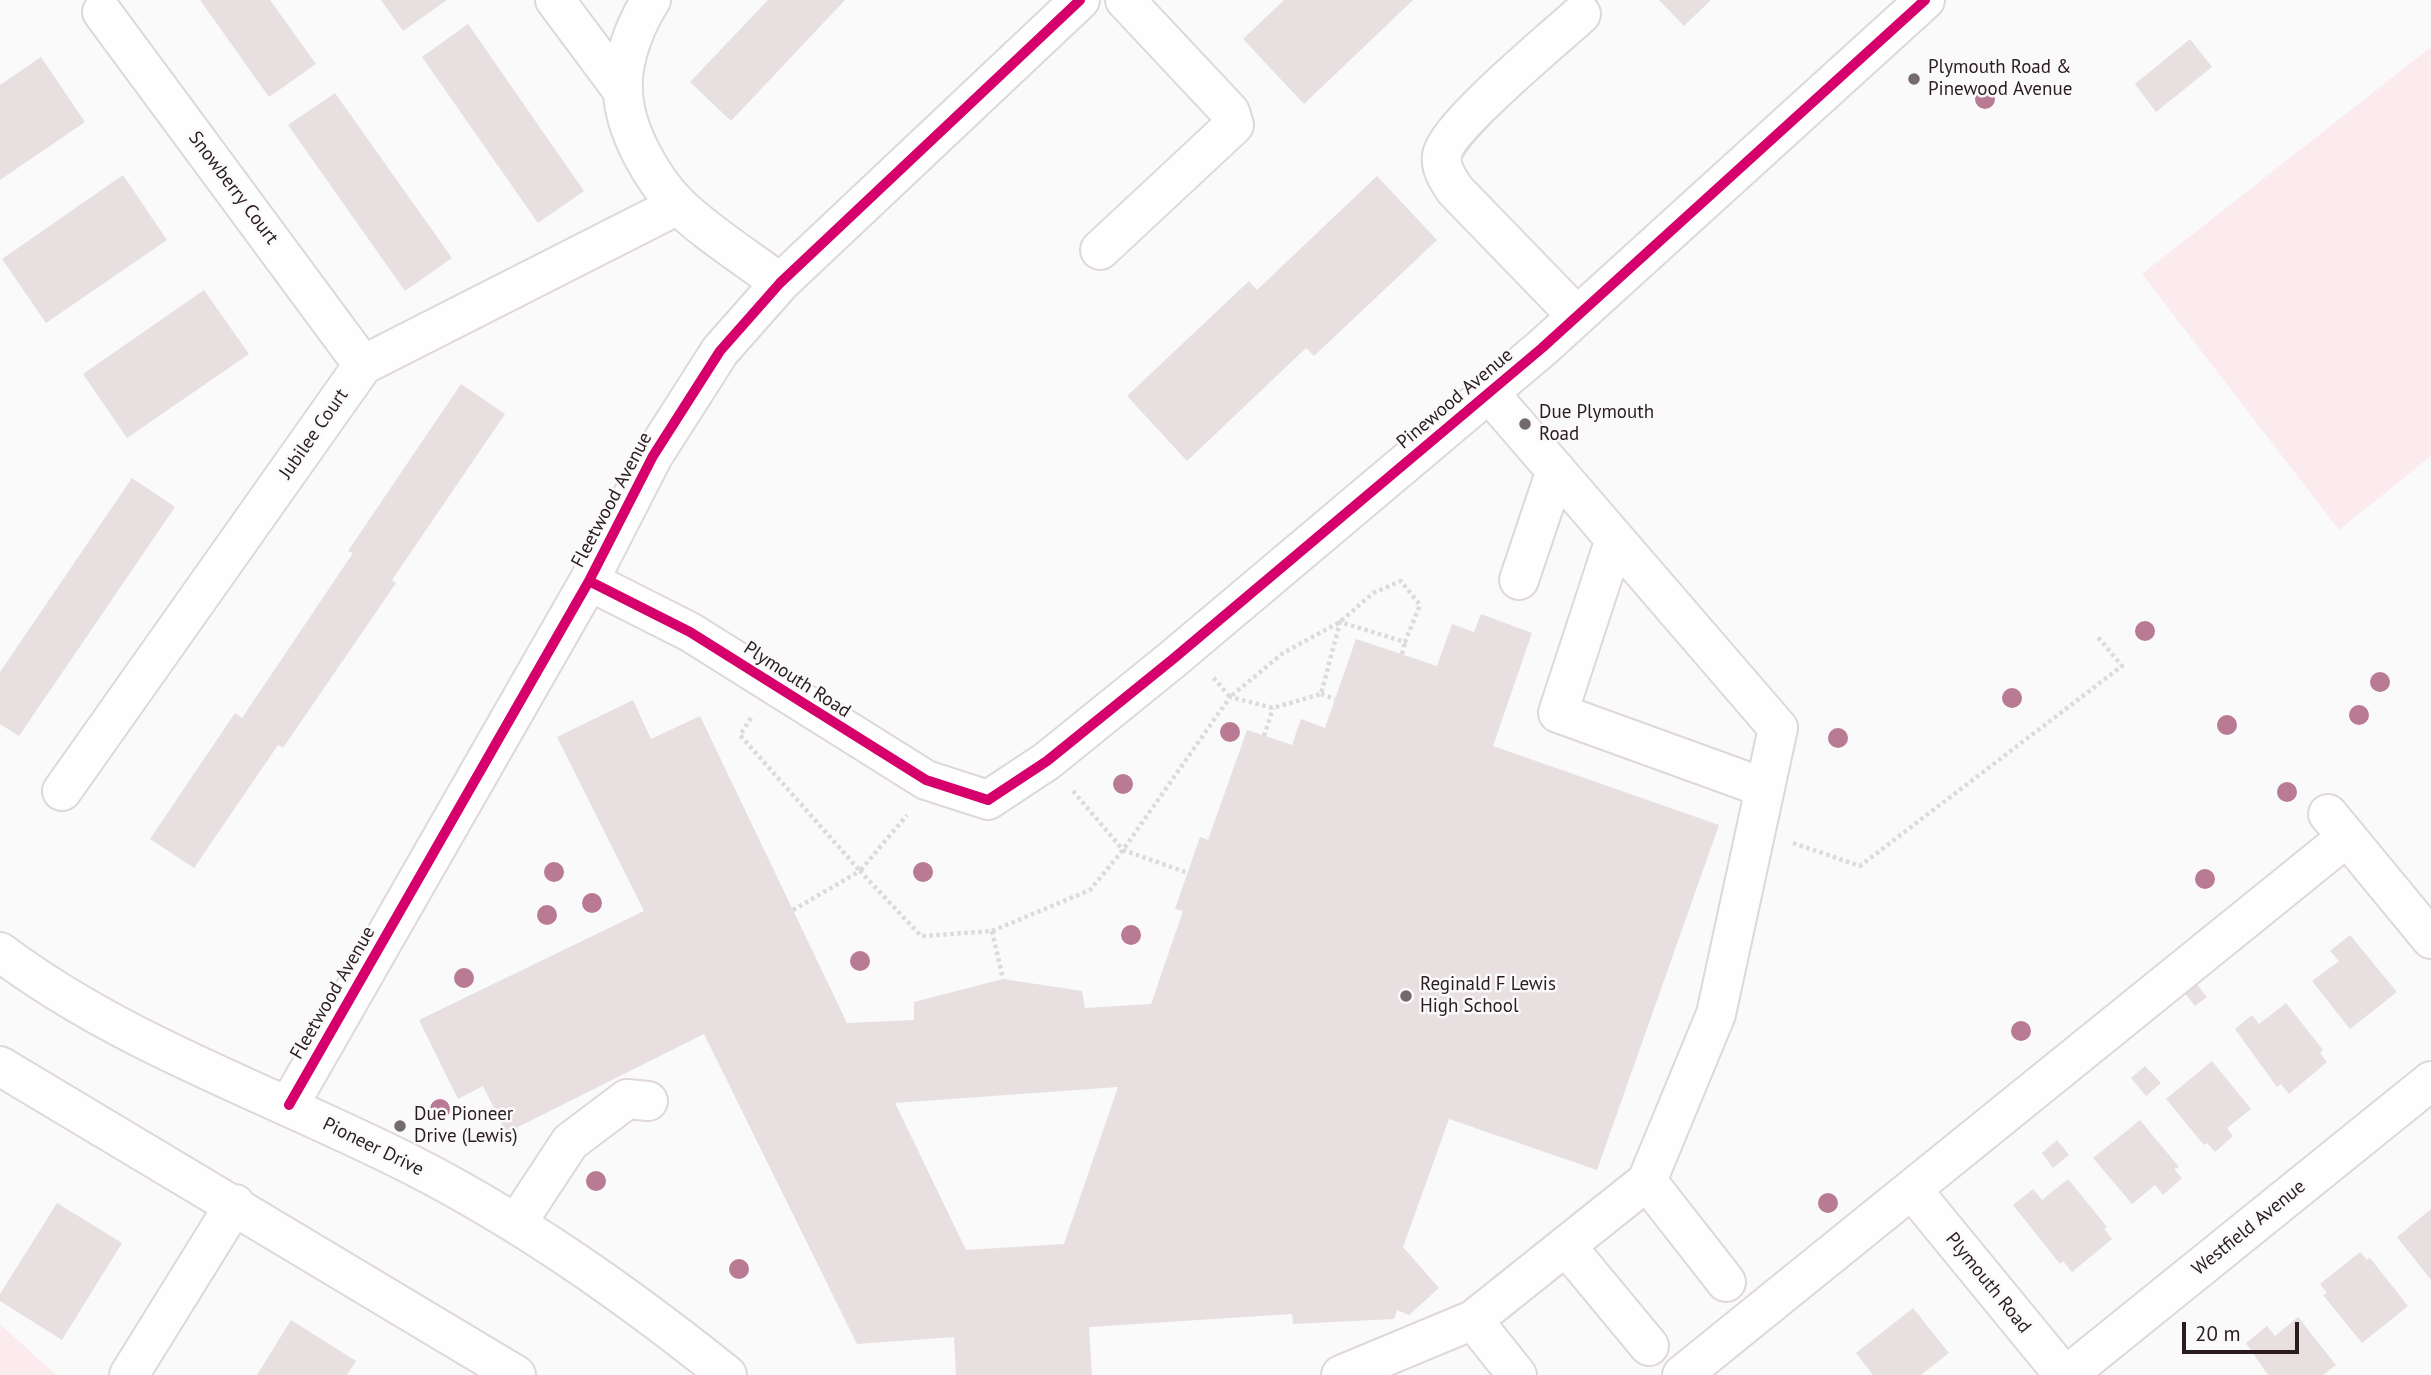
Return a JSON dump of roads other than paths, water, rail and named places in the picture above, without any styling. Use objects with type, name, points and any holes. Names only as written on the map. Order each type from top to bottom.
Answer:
[{"type":"street","points":[[555,0],[622,90]]},
{"type":"street","points":[[651,0],[642,13],[629,48],[622,90],[627,114],[646,160],[678,205],[780,283]]},
{"type":"street","name":"Fleetwood Avenue","points":[[289,1105],[589,581],[653,456],[735,332],[780,283],[1080,0]]},
{"type":"street","points":[[1100,250],[1234,125],[1230,112],[1125,0]]},
{"type":"street","name":"Pinewood Avenue","points":[[988,800],[1047,761],[1173,659],[1489,393],[1925,0]]},
{"type":"street","name":"Snowberry Court","points":[[102,12],[363,365]]},
{"type":"street","points":[[1577,316],[1455,190],[1445,174],[1441,155],[1456,129],[1581,14]]},
{"type":"street","name":"Jubilee Court","points":[[62,791],[363,365],[678,205]]},
{"type":"street","points":[[1341,1375],[1473,1320],[1647,1181],[1716,1014],[1778,728],[1489,393]]},
{"type":"street","points":[[1519,580],[1556,470]]},
{"type":"street","points":[[1615,539],[1558,713],[1765,788]]},
{"type":"street","name":"Plymouth Road","points":[[589,581],[690,632],[926,780],[988,800]]},
{"type":"street","points":[[1682,1375],[1913,1191],[2337,825],[2431,939]]},
{"type":"street","name":"Pioneer Drive","points":[[0,952],[39,981],[190,1064],[289,1105],[411,1164],[516,1224],[632,1299],[727,1375]]},
{"type":"street","points":[[0,1066],[235,1204],[516,1375]]},
{"type":"street","name":"Westfield Avenue","points":[[2065,1375],[2431,1081]]},
{"type":"street","points":[[516,1224],[570,1142],[627,1099],[648,1101]]},
{"type":"street","points":[[1647,1181],[1726,1282]]},
{"type":"street","name":"Plymouth Road","points":[[1913,1191],[2065,1375]]},
{"type":"street","points":[[129,1375],[235,1204]]},
{"type":"street","points":[[1566,1246],[1649,1346]]},
{"type":"street","points":[[1473,1320],[1517,1375]]},
{"type":"place","name":"Plymouth Road & Pinewood Avenue","points":[[1914,79]]},
{"type":"place","name":"Due Plymouth Road","points":[[1525,424]]},
{"type":"place","name":"Reginald F Lewis High School","points":[[1406,996]]},
{"type":"place","name":"Due Pioneer Drive (Lewis)","points":[[400,1126]]}]
